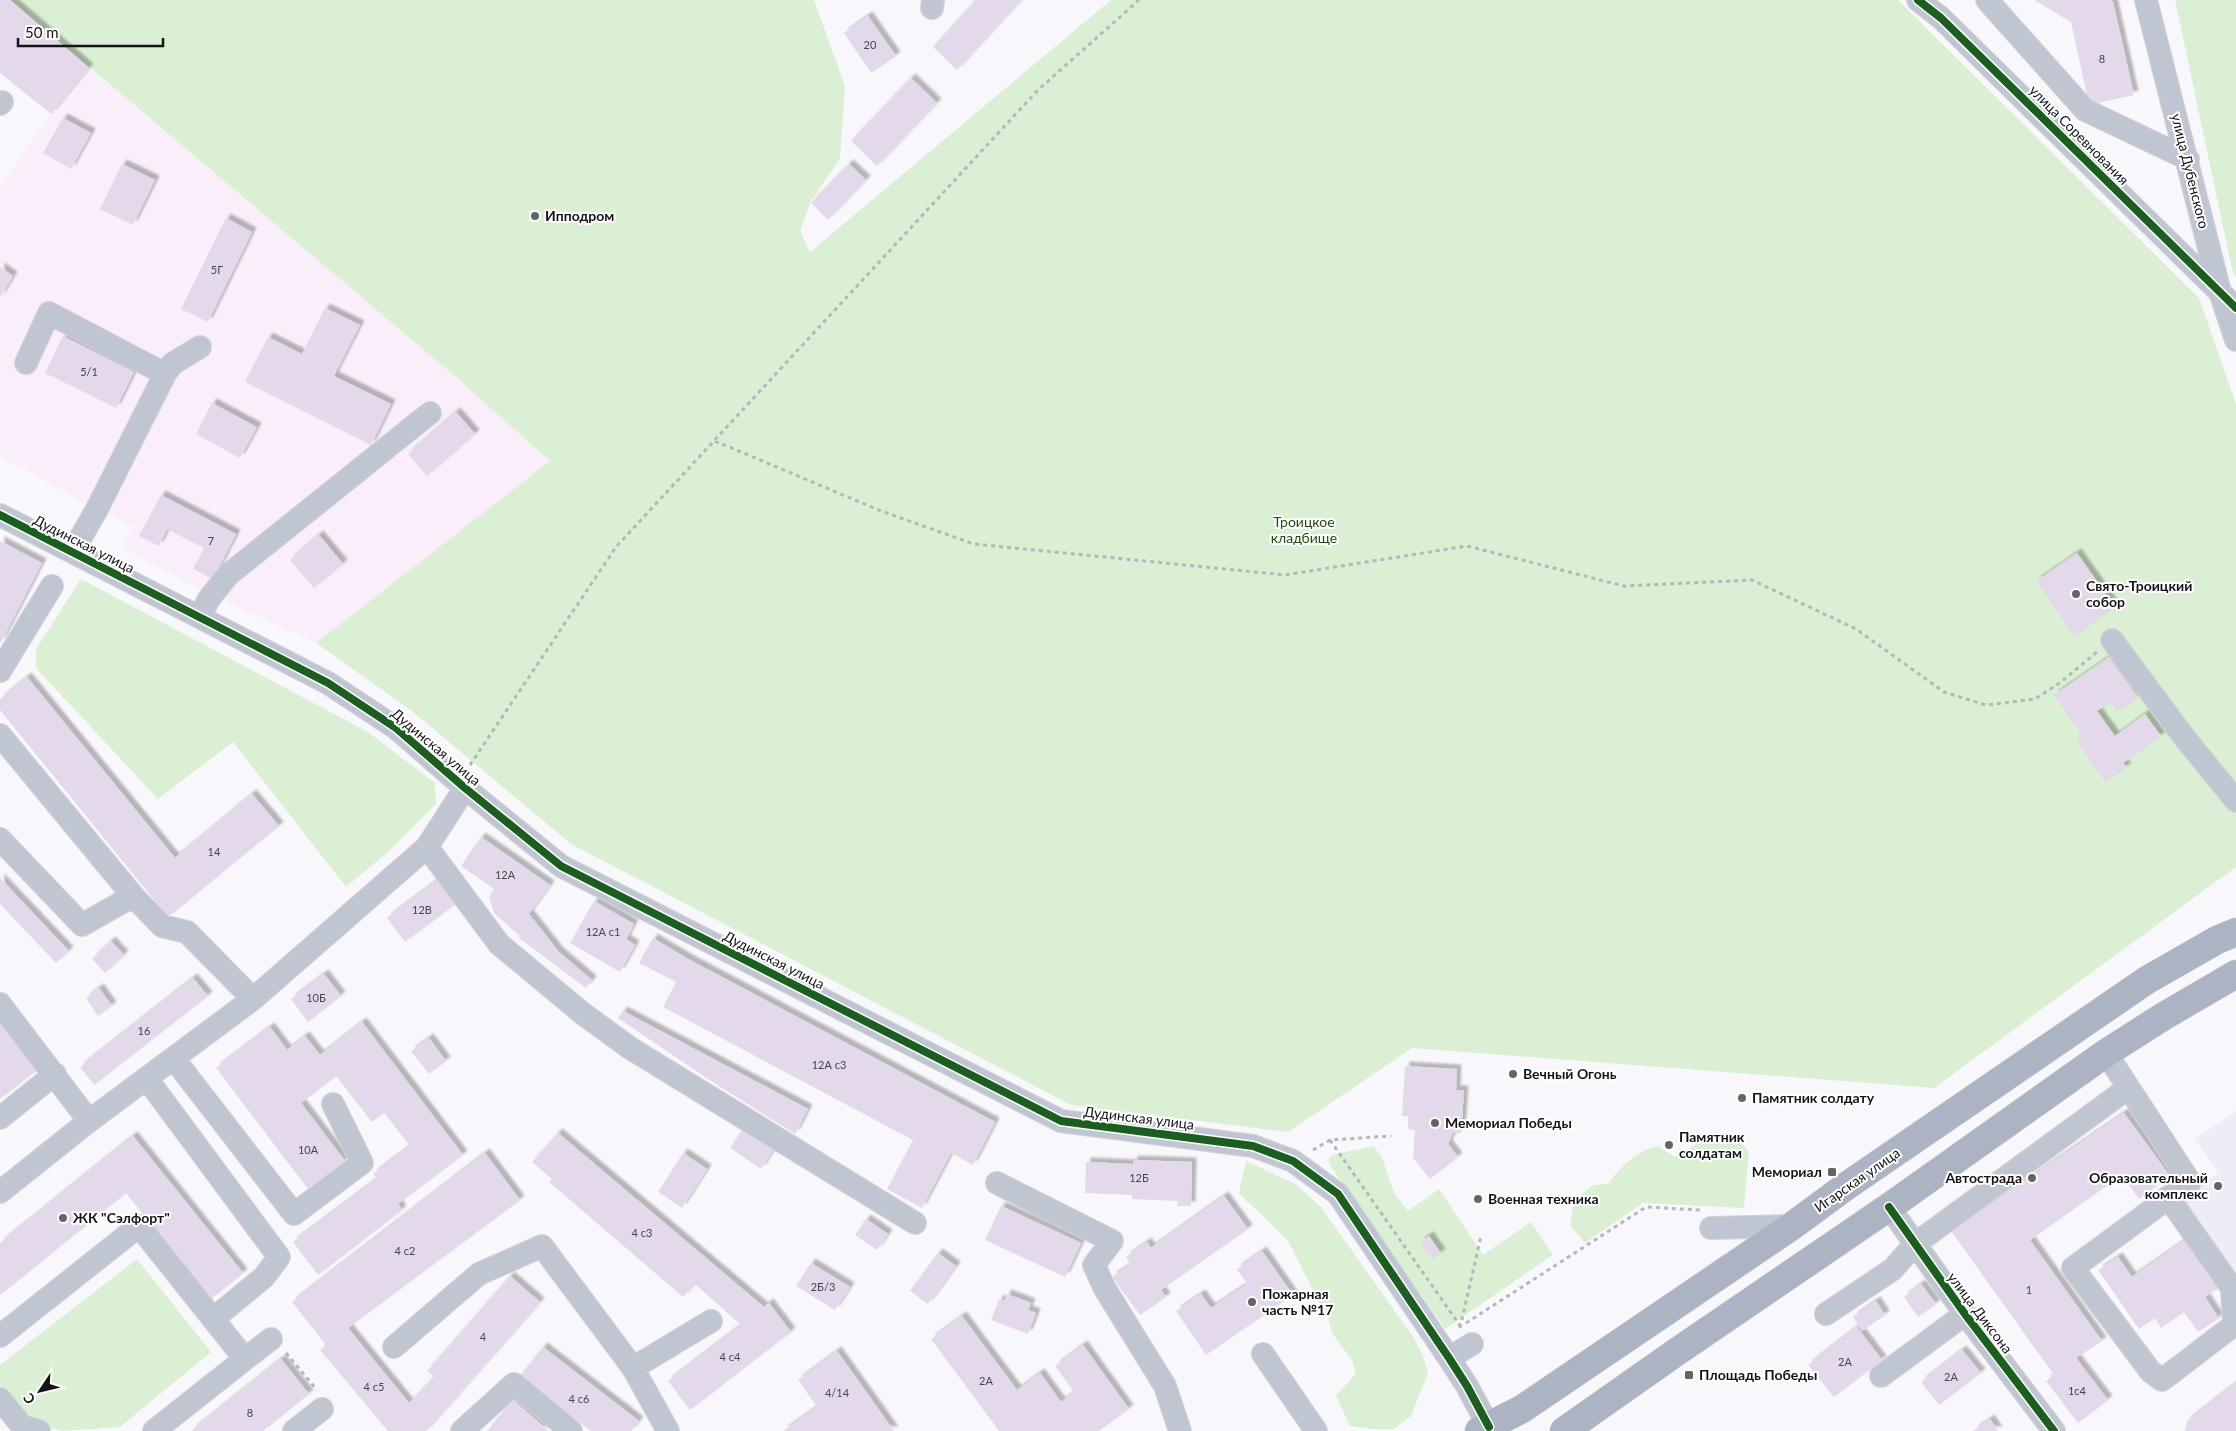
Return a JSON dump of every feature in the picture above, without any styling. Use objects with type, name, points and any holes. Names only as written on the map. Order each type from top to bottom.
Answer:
[{"type":"main road","name":"Игарская улица","points":[[1484,1429],[1522,1409],[1792,1226],[1845,1187],[2147,980],[2217,940],[2236,932]]},
{"type":"main road","points":[[1564,1431],[1888,1207],[2106,1053],[2236,974]]},
{"type":"street","name":"улица Соревнования","points":[[1918,0],[1941,18],[2236,308]]},
{"type":"street","points":[[1987,0],[2085,110],[2188,159]]},
{"type":"street","name":"улица Дубенского","points":[[2146,0],[2188,159],[2220,292],[2236,340]]},
{"type":"street","points":[[26,363],[49,313],[165,374]]},
{"type":"street","points":[[73,551],[165,374],[172,364],[200,347]]},
{"type":"street","points":[[201,617],[208,600],[228,575],[430,413]]},
{"type":"street","name":"Дудинская улица","points":[[0,514],[328,683],[396,728],[465,788],[561,866],[1061,1121],[1253,1146],[1293,1161],[1338,1194],[1450,1358],[1467,1386],[1484,1429]]},
{"type":"street","points":[[0,671],[52,586]]},
{"type":"street","points":[[2112,640],[2184,737],[2236,801]]},
{"type":"street","points":[[0,735],[133,896],[162,926],[187,932],[253,999]]},
{"type":"street","points":[[0,1192],[89,1121],[253,999],[427,847],[465,788]]},
{"type":"street","points":[[0,838],[82,925],[133,896]]},
{"type":"street","points":[[427,847],[499,944],[582,1013],[630,1048],[915,1223]]},
{"type":"street","points":[[0,1004],[89,1121]]},
{"type":"street","points":[[2106,1053],[2190,1182],[2168,1197],[2073,1268],[2151,1372],[2162,1380],[2234,1325],[2232,1288],[2168,1197]]},
{"type":"street","points":[[174,1059],[294,1214],[362,1163],[333,1104]]},
{"type":"street","points":[[0,1118],[55,1074]]},
{"type":"street","points":[[147,1079],[279,1257],[264,1277],[213,1319]]},
{"type":"street","points":[[1826,1314],[1893,1269],[1915,1244],[2128,1088]]},
{"type":"street","points":[[997,1183],[1112,1241],[1094,1265],[1105,1289],[1165,1386],[1180,1431]]},
{"type":"street","name":"улица Диксона","points":[[1888,1207],[1964,1314],[2054,1431]]},
{"type":"street","points":[[1707,1219],[1792,1226]]},
{"type":"street","points":[[0,1336],[139,1226],[245,1359]]},
{"type":"street","points":[[394,1347],[479,1274],[542,1246],[633,1368],[668,1431]]},
{"type":"street","points":[[1881,1376],[1964,1314]]},
{"type":"street","points":[[633,1368],[711,1322]]},
{"type":"street","points":[[1450,1358],[1466,1336]]},
{"type":"street","points":[[154,1431],[270,1339]]},
{"type":"street","points":[[1263,1354],[1316,1431]]},
{"type":"street","points":[[462,1431],[514,1384],[570,1431]]},
{"type":"street","points":[[0,1399],[10,1425],[22,1426],[38,1431]]},
{"type":"street","points":[[294,1431],[322,1409]]},
{"type":"path","points":[[465,788],[471,762],[616,548],[1038,90],[1139,0]]},
{"type":"path","points":[[716,441],[881,512],[974,544],[1285,575],[1467,546],[1624,586],[1752,580],[1856,629],[1944,692],[1986,705],[2035,699],[2061,682],[2112,640]]},
{"type":"path","points":[[1293,1161],[1330,1140],[1391,1136]]},
{"type":"path","points":[[1330,1140],[1466,1336]]},
{"type":"path","points":[[1466,1336],[1646,1207],[1707,1219]]},
{"type":"path","points":[[1466,1336],[1481,1236]]},
{"type":"path","points":[[270,1339],[283,1349],[327,1403],[322,1409]]},
{"type":"shaded area","points":[[89,68],[456,377],[551,461],[316,643],[204,591],[122,548],[133,526],[90,506],[0,456],[0,298],[13,276],[0,267],[0,187],[51,114]]},
{"type":"shaded area","name":"Образовательный комплекс","points":[[2236,1111],[2236,1276],[2180,1198],[2218,1173],[2195,1139]]},
{"type":"green space","name":"Троицкое кладбище","points":[[10,0],[814,0],[845,86],[840,159],[811,201],[800,231],[810,252],[1111,0],[1898,0],[2199,298],[2236,404],[2236,867],[1934,1088],[1412,1048],[1288,1132],[1071,1105],[571,844],[412,711],[316,643],[550,461],[456,377]]},
{"type":"green space","points":[[2175,0],[2236,0],[2236,277],[2233,273]]},
{"type":"green space","points":[[81,579],[368,732],[435,783],[436,804],[389,851],[346,887],[233,742],[158,799],[36,668],[36,649]]},
{"type":"green space","points":[[1740,1141],[1749,1152],[1744,1208],[1643,1203],[1585,1243],[1570,1225],[1574,1200],[1593,1185],[1608,1184],[1618,1171],[1643,1151],[1658,1146],[1675,1157],[1699,1142]]},
{"type":"green space","points":[[1373,1146],[1381,1155],[1394,1193],[1408,1211],[1439,1189],[1483,1255],[1531,1222],[1553,1255],[1445,1329],[1331,1167],[1328,1160],[1332,1155]]},
{"type":"green space","points":[[1246,1161],[1295,1184],[1320,1206],[1412,1335],[1423,1356],[1428,1373],[1411,1416],[1394,1429],[1350,1426],[1336,1396],[1356,1373],[1352,1360],[1332,1333],[1327,1312],[1319,1302],[1288,1241],[1239,1193]]},
{"type":"green space","points":[[137,1259],[211,1352],[120,1427],[63,1431],[25,1423],[0,1390],[0,1365]]},
{"type":"building","points":[[0,0],[10,0],[89,68],[51,114],[0,73]]},
{"type":"building","points":[[976,0],[1021,0],[957,70],[933,47]]},
{"type":"building","points":[[2034,0],[2110,0],[2113,2],[2134,95],[2089,105],[2071,22]]},
{"type":"building","points":[[868,16],[896,56],[871,73],[844,33]]},
{"type":"building","points":[[911,78],[937,103],[877,166],[851,141]]},
{"type":"building","points":[[63,118],[91,133],[71,169],[43,153]]},
{"type":"building","points":[[122,164],[155,180],[133,225],[100,209]]},
{"type":"building","points":[[849,164],[866,180],[828,220],[811,203]]},
{"type":"building","points":[[226,218],[252,232],[208,322],[181,309]]},
{"type":"building","points":[[0,267],[13,276],[0,298]]},
{"type":"building","points":[[325,308],[360,325],[334,376],[391,404],[371,445],[245,382],[268,337],[302,354]]},
{"type":"building","points":[[63,336],[134,372],[116,408],[45,373]]},
{"type":"building","points":[[212,403],[257,427],[240,458],[196,434]]},
{"type":"building","points":[[456,412],[475,434],[427,476],[408,454]]},
{"type":"building","points":[[161,495],[236,534],[213,579],[193,569],[204,548],[167,529],[159,546],[139,536]]},
{"type":"building","points":[[319,535],[343,564],[314,588],[290,560]]},
{"type":"building","points":[[0,541],[42,563],[0,644]]},
{"type":"building","name":"Свято-Троицкий собор","points":[[2077,553],[2115,607],[2074,636],[2036,581]]},
{"type":"building","points":[[2109,657],[2138,697],[2117,712],[2110,702],[2097,711],[2115,736],[2145,714],[2161,736],[2123,763],[2127,767],[2105,782],[2076,740],[2082,736],[2054,695]]},
{"type":"building","points":[[27,677],[175,858],[252,794],[279,826],[168,917],[0,710],[0,699]]},
{"type":"building","points":[[481,837],[550,885],[529,914],[559,952],[592,980],[586,988],[519,938],[520,936],[494,913],[489,897],[494,889],[461,866]]},
{"type":"building","points":[[0,878],[69,951],[56,963],[0,904]]},
{"type":"building","points":[[439,879],[457,903],[405,942],[387,918]]},
{"type":"building","points":[[594,901],[634,924],[626,939],[635,945],[620,972],[570,943]]},
{"type":"building","points":[[653,938],[688,959],[995,1122],[973,1165],[951,1153],[922,1208],[887,1189],[913,1140],[663,1007],[676,982],[639,963]]},
{"type":"building","points":[[111,941],[124,955],[105,973],[92,959]]},
{"type":"building","points":[[324,974],[341,996],[308,1022],[291,999]]},
{"type":"building","points":[[193,978],[208,996],[94,1085],[80,1067]]},
{"type":"building","points":[[99,988],[112,1006],[98,1016],[86,998]]},
{"type":"building","points":[[623,1011],[808,1109],[795,1134],[711,1081],[618,1018]]},
{"type":"building","points":[[0,1021],[37,1070],[0,1099]]},
{"type":"building","points":[[362,1022],[463,1155],[398,1204],[402,1210],[318,1275],[293,1242],[377,1179],[373,1174],[410,1146],[384,1113],[372,1122],[336,1076],[301,1103],[345,1161],[308,1189],[216,1068],[270,1027],[287,1050],[305,1036],[320,1055]]},
{"type":"building","points":[[429,1038],[446,1061],[429,1074],[411,1051]]},
{"type":"building","name":"Мемориал Победы","points":[[1405,1066],[1457,1069],[1456,1090],[1464,1090],[1461,1133],[1453,1133],[1448,1144],[1458,1157],[1430,1179],[1413,1158],[1415,1130],[1408,1129],[1408,1116],[1402,1116]]},
{"type":"building","points":[[2124,1113],[2170,1176],[2139,1199],[2122,1175],[2030,1240],[2102,1341],[2076,1358],[2108,1400],[2078,1423],[2046,1381],[2054,1375],[1951,1231]]},
{"type":"building","points":[[744,1127],[775,1147],[761,1169],[730,1148]]},
{"type":"building","points":[[558,1133],[764,1307],[769,1303],[791,1332],[690,1410],[668,1381],[741,1325],[695,1284],[683,1297],[549,1182],[552,1179],[532,1162]]},
{"type":"building","name":"ЖК \"Сэлфорт\"","points":[[133,1136],[243,1273],[211,1299],[126,1193],[0,1295],[0,1243]]},
{"type":"building","points":[[485,1153],[520,1200],[348,1328],[409,1403],[434,1377],[427,1371],[510,1276],[540,1302],[426,1431],[388,1431],[320,1350],[326,1345],[292,1302]]},
{"type":"building","points":[[683,1153],[707,1169],[682,1208],[658,1192]]},
{"type":"building","points":[[1133,1160],[1192,1162],[1191,1206],[1177,1206],[1178,1201],[1132,1199],[1132,1195],[1085,1193],[1086,1162],[1133,1164]]},
{"type":"building","points":[[1224,1196],[1248,1229],[1161,1290],[1166,1297],[1140,1315],[1112,1277],[1131,1264],[1126,1257],[1147,1242],[1151,1248]]},
{"type":"building","points":[[1001,1206],[1081,1243],[1065,1277],[985,1240]]},
{"type":"building","points":[[866,1219],[888,1234],[877,1250],[855,1235]]},
{"type":"building","points":[[1429,1236],[1441,1253],[1432,1260],[1420,1242]]},
{"type":"building","points":[[2188,1238],[2221,1286],[2205,1297],[2219,1318],[2198,1332],[2184,1312],[2161,1328],[2155,1318],[2139,1329],[2098,1270],[2118,1257],[2132,1277]]},
{"type":"building","name":"Пожарная часть №17","points":[[1262,1251],[1293,1295],[1206,1355],[1176,1311],[1201,1294],[1211,1308],[1247,1284],[1237,1269]]},
{"type":"building","points":[[938,1253],[956,1266],[928,1304],[910,1291]]},
{"type":"building","points":[[811,1263],[850,1287],[835,1310],[796,1286]]},
{"type":"building","points":[[1921,1284],[1936,1304],[1918,1317],[1904,1297]]},
{"type":"building","points":[[1007,1294],[1031,1303],[1028,1310],[1036,1313],[1028,1334],[991,1320],[999,1299],[1004,1301]]},
{"type":"building","points":[[1876,1301],[1885,1315],[1862,1331],[1853,1317]]},
{"type":"building","points":[[962,1316],[1017,1390],[1040,1373],[1061,1402],[1074,1392],[1055,1366],[1083,1345],[1129,1409],[1099,1431],[999,1431],[931,1339]]},
{"type":"building","points":[[1857,1327],[1882,1360],[1834,1397],[1808,1365]]},
{"type":"building","points":[[543,1347],[639,1421],[631,1431],[591,1431],[520,1376]]},
{"type":"building","points":[[1962,1350],[1981,1373],[1939,1405],[1921,1382]]},
{"type":"building","points":[[837,1351],[894,1431],[783,1431],[817,1407],[798,1380]]},
{"type":"building","points":[[281,1359],[309,1394],[263,1431],[191,1431]]},
{"type":"building","points":[[2236,1383],[2236,1431],[2185,1431],[2187,1421]]},
{"type":"building","points":[[513,1400],[549,1431],[487,1431]]},
{"type":"building","points":[[1990,1419],[1998,1431],[1973,1431]]},
{"type":"cycle path","points":[[1918,0],[1941,18],[2236,308]]},
{"type":"cycle path","points":[[0,515],[328,683],[396,728],[465,788],[561,866],[1061,1121],[1253,1146],[1293,1161],[1338,1194],[1449,1358],[1467,1386],[1489,1427]]},
{"type":"cycle path","points":[[1889,1207],[1965,1314],[2054,1431]]},
{"type":"place","name":"Ипподром","points":[[535,216]]},
{"type":"place","name":"Свято-Троицкий собор","points":[[2076,594]]},
{"type":"place","name":"Вечный Огонь","points":[[1513,1074]]},
{"type":"place","name":"Памятник солдату","points":[[1742,1098]]},
{"type":"place","name":"Мемориал Победы","points":[[1435,1123]]},
{"type":"place","name":"Памятник солдатам","points":[[1669,1145]]},
{"type":"place","name":"Мемориал","points":[[1832,1172]]},
{"type":"place","name":"Автострада","points":[[2032,1178]]},
{"type":"place","name":"Образовательный комплекс","points":[[2218,1186]]},
{"type":"place","name":"Военная техника","points":[[1478,1199]]},
{"type":"place","name":"ЖК \"Сэлфорт\"","points":[[63,1218]]},
{"type":"place","name":"Пожарная часть №17","points":[[1252,1302]]},
{"type":"place","name":"Площадь Победы","points":[[1689,1375]]}]
